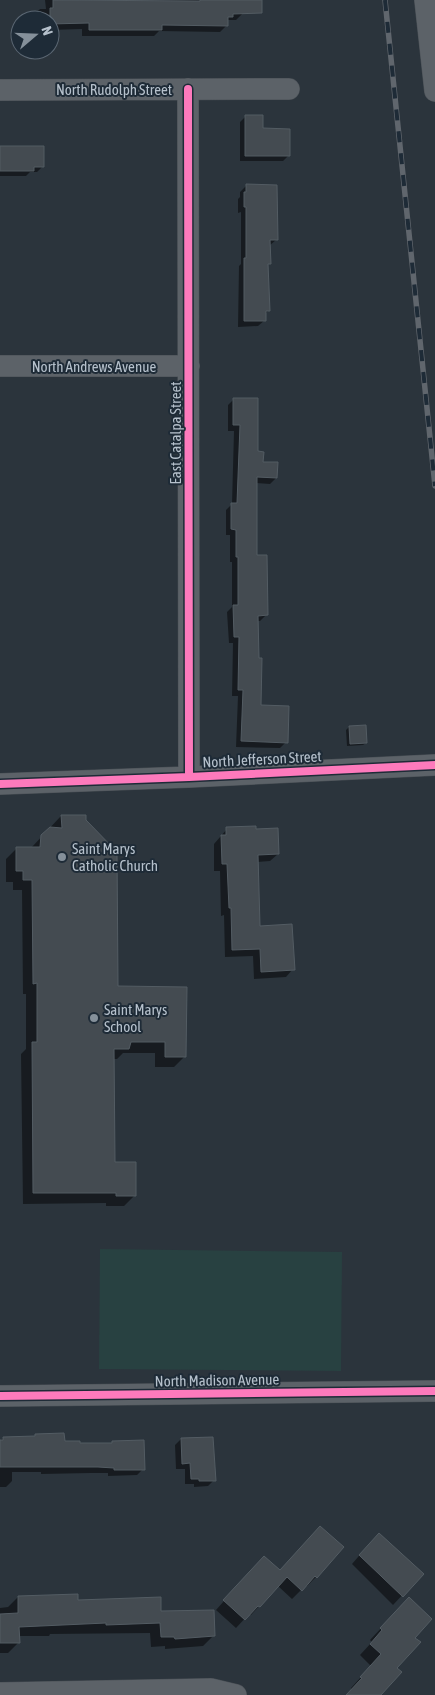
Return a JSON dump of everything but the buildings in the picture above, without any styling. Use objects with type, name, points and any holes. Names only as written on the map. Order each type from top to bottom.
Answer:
[{"type":"street","points":[[425,0],[435,91]]},
{"type":"street","name":"East Catalpa Street","points":[[188,89],[189,777]]},
{"type":"street","name":"North Rudolph Street","points":[[0,90],[288,89]]},
{"type":"street","name":"North Andrews Avenue","points":[[0,366],[189,366]]},
{"type":"street","name":"North Jefferson Street","points":[[0,784],[435,765]]},
{"type":"street","name":"North Madison Avenue","points":[[0,1396],[435,1391]]},
{"type":"street","points":[[0,1693],[211,1689],[236,1695]]},
{"type":"green space","points":[[100,1249],[342,1252],[341,1371],[99,1369]]},
{"type":"railway","points":[[385,0],[435,486]]},
{"type":"cycle path","points":[[188,89],[189,777]]},
{"type":"cycle path","points":[[0,784],[435,765]]},
{"type":"cycle path","points":[[0,1396],[435,1391]]},
{"type":"place","name":"Saint Marys Catholic Church","points":[[62,857]]},
{"type":"place","name":"Saint Marys School","points":[[94,1018]]}]
